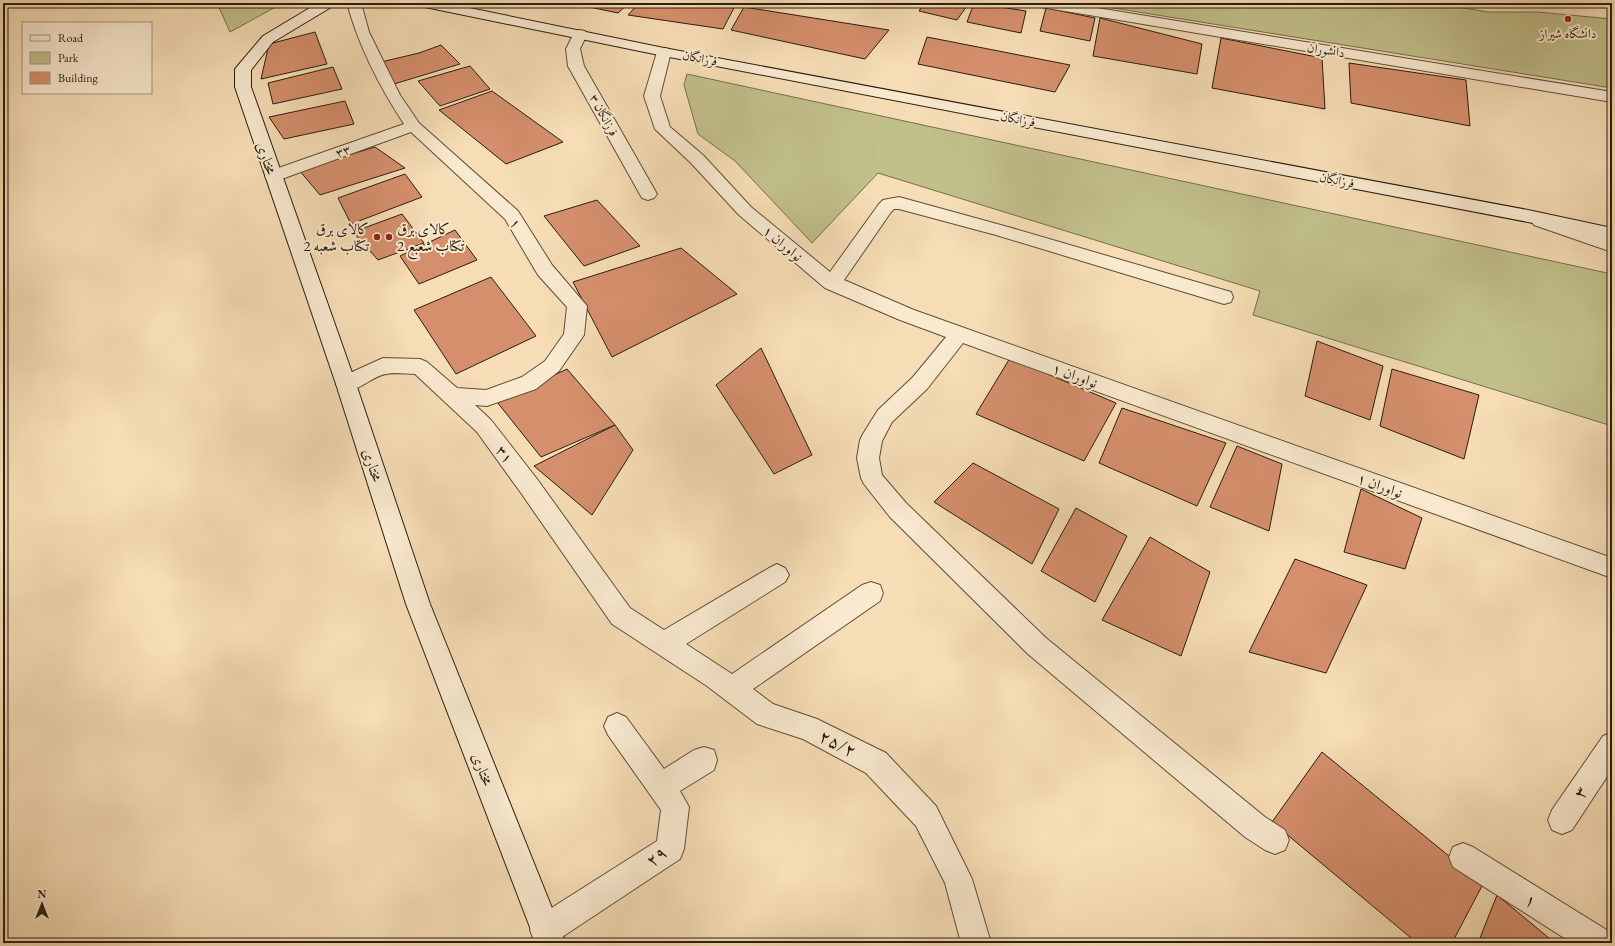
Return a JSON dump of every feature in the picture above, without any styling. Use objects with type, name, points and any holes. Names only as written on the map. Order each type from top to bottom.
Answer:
[{"type":"street","name":"۱","points":[[354,3],[362,32],[392,95],[412,126],[512,215],[545,270],[577,306],[574,336],[552,366],[529,383],[487,398],[451,396]]},
{"type":"street","name":"فرزانگان","points":[[425,3],[664,52],[1528,216],[1612,234]]},
{"type":"street","name":"دانشوران","points":[[1041,3],[1612,97]]},
{"type":"street","name":"مختاری","points":[[322,7],[268,39],[244,69],[243,87],[346,384],[418,604],[548,936]]},
{"type":"street","name":"فرزانگان ۳","points":[[580,34],[573,49],[576,66],[648,194]]},
{"type":"street","name":"نواوران ۱","points":[[664,52],[652,96],[663,129],[697,159],[745,211],[832,283],[906,315],[960,333],[1612,568]]},
{"type":"street","name":"۳۳","points":[[273,176],[412,126]]},
{"type":"street","points":[[832,283],[885,208],[889,204],[899,203],[1002,231],[1224,297]]},
{"type":"street","points":[[1528,216],[1612,246]]},
{"type":"street","points":[[960,333],[920,383],[885,416],[870,440],[868,458],[872,478],[898,510],[1037,646],[1255,827],[1275,840]]},
{"type":"street","name":"۳۱","points":[[346,384],[383,366],[420,367],[484,426],[529,486],[621,616]]},
{"type":"street","points":[[665,644],[777,575]]},
{"type":"street","points":[[731,689],[871,593]]},
{"type":"street","name":"۲۵/۲","points":[[621,616],[731,689],[766,715],[808,728],[876,763],[926,816],[958,879],[976,943]]},
{"type":"street","name":"۲۹","points":[[548,936],[670,849],[676,807],[617,726]]},
{"type":"street","name":"۳","points":[[1562,820],[1612,745]]},
{"type":"street","points":[[661,788],[704,760]]},
{"type":"street","name":"۱","points":[[1463,857],[1599,943]]},
{"type":"green space","points":[[217,3],[283,3],[230,32]]},
{"type":"green space","points":[[1108,3],[1435,3],[1488,12],[1538,12],[1612,19],[1612,88],[1107,7]]},
{"type":"green space","points":[[687,74],[1612,274],[1612,426],[1253,315],[1260,291],[878,173],[812,243],[735,161],[698,134],[684,85]]},
{"type":"building","points":[[570,3],[629,3],[618,13]]},
{"type":"building","points":[[639,3],[736,4],[723,29],[628,15]]},
{"type":"building","points":[[924,3],[969,3],[957,20],[919,11]]},
{"type":"building","points":[[974,3],[1026,11],[1021,33],[967,22]]},
{"type":"building","points":[[744,7],[889,30],[865,59],[731,30]]},
{"type":"building","points":[[1046,8],[1095,18],[1090,41],[1040,31]]},
{"type":"building","points":[[1100,18],[1202,44],[1197,74],[1093,56]]},
{"type":"building","points":[[315,32],[327,64],[261,79],[269,44]]},
{"type":"building","points":[[927,37],[1070,65],[1055,92],[918,64]]},
{"type":"building","points":[[1221,38],[1322,58],[1325,109],[1212,88]]},
{"type":"building","points":[[441,45],[460,64],[394,84],[381,62],[419,53]]},
{"type":"building","points":[[1349,63],[1466,80],[1470,126],[1351,103]]},
{"type":"building","points":[[470,66],[490,89],[440,106],[418,81]]},
{"type":"building","points":[[333,67],[342,89],[273,104],[268,83]]},
{"type":"building","points":[[492,91],[563,142],[506,164],[439,110]]},
{"type":"building","points":[[345,101],[354,124],[284,139],[269,117]]},
{"type":"building","points":[[375,147],[405,168],[320,195],[299,170]]},
{"type":"building","points":[[405,174],[422,197],[351,224],[338,198]]},
{"type":"building","points":[[597,200],[640,246],[584,266],[544,216]]},
{"type":"building","name":"کالای برق تکتاب شعبع 2","points":[[402,214],[424,243],[378,260],[353,232]]},
{"type":"building","points":[[455,230],[477,260],[419,284],[400,256]]},
{"type":"building","points":[[681,248],[737,294],[612,357],[573,282]]},
{"type":"building","points":[[491,277],[536,336],[456,374],[414,310]]},
{"type":"building","points":[[1317,341],[1383,366],[1370,420],[1305,396]]},
{"type":"building","points":[[761,348],[812,455],[774,474],[716,385]]},
{"type":"building","points":[[1010,358],[1116,403],[1084,461],[976,414]]},
{"type":"building","points":[[567,369],[615,425],[541,457],[497,402]]},
{"type":"building","points":[[1392,369],[1479,395],[1464,459],[1380,426]]},
{"type":"building","points":[[1122,408],[1226,443],[1197,506],[1099,463]]},
{"type":"building","points":[[615,425],[633,450],[592,515],[534,466]]},
{"type":"building","points":[[1237,446],[1282,464],[1269,531],[1210,507]]},
{"type":"building","points":[[973,463],[1059,509],[1032,564],[934,502]]},
{"type":"building","points":[[1361,489],[1422,518],[1405,569],[1344,552]]},
{"type":"building","points":[[1076,508],[1127,536],[1095,602],[1041,571]]},
{"type":"building","points":[[1150,537],[1210,572],[1181,656],[1102,620]]},
{"type":"building","points":[[1295,559],[1367,585],[1326,673],[1249,652]]},
{"type":"building","points":[[1322,752],[1483,884],[1452,943],[1417,943],[1272,822]]},
{"type":"building","points":[[1497,895],[1555,943],[1478,943]]},
{"type":"place","name":"دانشگاه شیراز","points":[[1568,19]]},
{"type":"place","name":"کالای برق تکتاب شعبه 2","points":[[377,237]]},
{"type":"place","name":"کالای برق تکتاب شعبع 2","points":[[389,237]]}]
